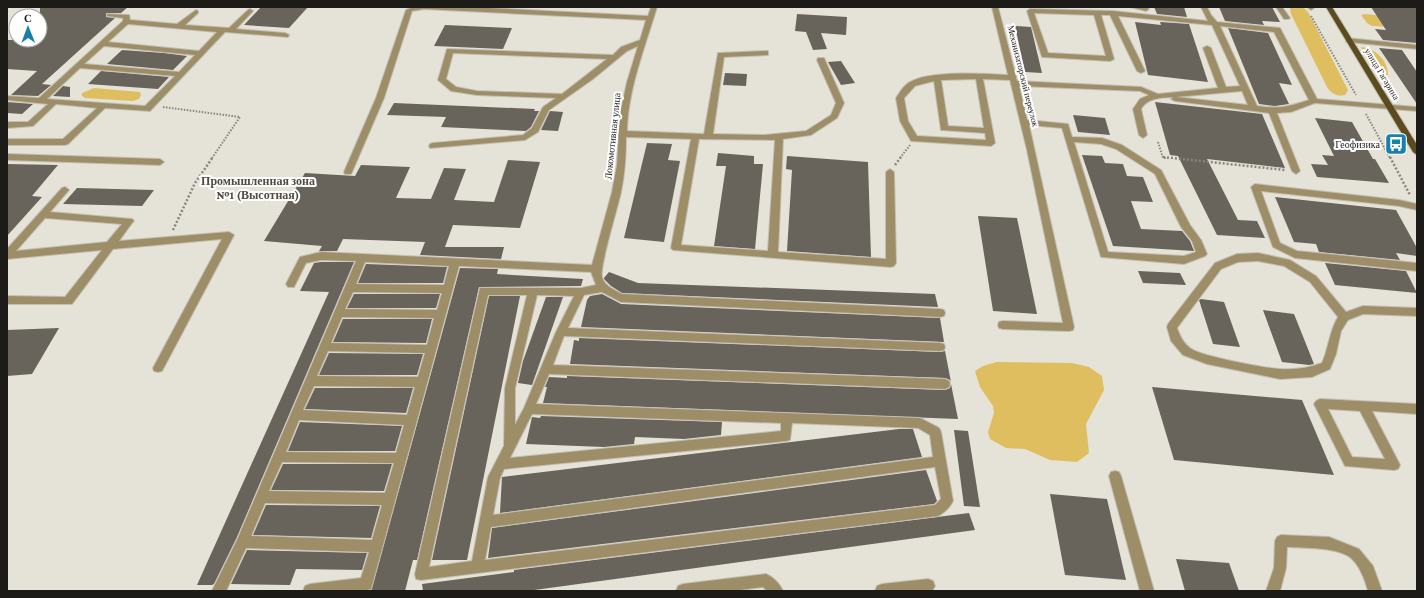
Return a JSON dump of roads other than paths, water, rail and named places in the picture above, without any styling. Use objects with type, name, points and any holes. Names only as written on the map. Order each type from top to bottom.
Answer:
[{"type":"main road","name":"улица Гагарина","points":[[1329,7],[1417,152]]},
{"type":"street","points":[[348,172],[380,98],[409,10],[422,7]]},
{"type":"street","points":[[426,7],[651,18]]},
{"type":"street","points":[[645,7],[654,7]]},
{"type":"street","name":"Локомотивная улица","points":[[596,269],[612,215],[622,164],[622,134],[628,88],[654,7]]},
{"type":"street","name":"Механизаторский переулок","points":[[995,7],[1031,150],[1070,326],[1003,325]]},
{"type":"street","points":[[1132,7],[1146,9]]},
{"type":"street","points":[[1204,7],[1208,16],[1215,24],[1254,109]]},
{"type":"street","points":[[1279,7],[1286,18]]},
{"type":"street","points":[[7,98],[147,109],[201,52],[250,11]]},
{"type":"street","points":[[1096,13],[1110,59],[1045,55],[1030,11],[1113,13],[1277,30],[1314,101]]},
{"type":"street","points":[[180,26],[196,12]]},
{"type":"street","points":[[1113,13],[1141,71]]},
{"type":"street","points":[[40,101],[126,22],[128,16],[109,14]]},
{"type":"street","points":[[126,22],[285,35]]},
{"type":"street","points":[[1349,40],[1417,47]]},
{"type":"street","points":[[433,146],[525,137],[535,130],[546,109],[624,49],[643,41]]},
{"type":"street","points":[[102,44],[201,52]]},
{"type":"street","points":[[1207,48],[1223,90]]},
{"type":"street","points":[[564,96],[477,93],[454,89],[442,80],[450,51],[614,57]]},
{"type":"street","points":[[708,137],[721,55],[765,53]]},
{"type":"street","points":[[622,134],[694,137],[779,137],[808,133],[834,116],[840,103],[821,60]]},
{"type":"street","points":[[78,66],[181,74]]},
{"type":"street","points":[[979,77],[991,143],[914,139],[904,121],[900,98],[912,83],[937,78],[979,77],[1141,89],[1157,96],[1272,111],[1288,110],[1314,101],[1417,109]]},
{"type":"street","points":[[937,78],[944,128],[989,131]]},
{"type":"street","points":[[1144,135],[1137,109],[1140,102],[1157,96],[1244,88]]},
{"type":"street","points":[[7,125],[30,124],[54,102]]},
{"type":"street","points":[[7,142],[65,142],[103,106]]},
{"type":"street","points":[[1272,111],[1296,171]]},
{"type":"street","points":[[1024,122],[1065,126],[1104,255],[1184,260],[1202,254],[1196,240],[1186,227],[1158,172],[1119,147],[1102,141],[1069,139]]},
{"type":"street","points":[[694,137],[676,248],[891,263],[890,172]]},
{"type":"street","points":[[774,255],[779,137]]},
{"type":"street","points":[[7,158],[160,162]]},
{"type":"street","points":[[1417,207],[1399,203],[1255,187],[1276,245],[1296,254],[1417,267]]},
{"type":"street","points":[[7,255],[65,190]]},
{"type":"street","points":[[7,300],[68,301],[129,221],[42,216]]},
{"type":"street","points":[[7,255],[229,235],[158,368]]},
{"type":"street","points":[[291,284],[303,260],[321,256],[596,269],[595,276],[602,288],[621,298],[940,313]]},
{"type":"street","points":[[219,591],[242,542],[362,258]]},
{"type":"street","points":[[1344,317],[1313,279],[1287,263],[1258,258],[1237,258],[1218,266],[1172,327],[1175,338],[1187,352],[1207,360],[1280,374],[1312,372],[1326,366],[1331,354],[1336,330],[1344,317],[1363,310],[1417,312]]},
{"type":"street","points":[[310,591],[366,584],[455,262]]},
{"type":"street","points":[[349,288],[448,289]]},
{"type":"street","points":[[529,409],[920,423],[935,432],[947,501],[938,510],[421,574],[484,291],[581,292],[602,288]]},
{"type":"street","points":[[509,447],[510,388],[533,292]]},
{"type":"street","points":[[477,567],[494,477],[529,409],[561,332],[581,292]]},
{"type":"street","points":[[339,313],[441,314]]},
{"type":"street","points":[[561,332],[940,347]]},
{"type":"street","points":[[324,346],[431,349]]},
{"type":"street","points":[[545,369],[945,384]]},
{"type":"street","points":[[310,381],[422,382]]},
{"type":"street","points":[[1364,407],[1394,465],[1349,462],[1320,404],[1417,409]]},
{"type":"street","points":[[295,415],[412,420]]},
{"type":"street","points":[[500,464],[786,436],[787,418]]},
{"type":"street","points":[[278,457],[401,458]]},
{"type":"street","points":[[485,522],[940,461]]},
{"type":"street","points":[[1116,476],[1147,591]]},
{"type":"street","points":[[261,497],[389,499]]},
{"type":"street","points":[[1274,591],[1280,568],[1282,541],[1329,543],[1355,553],[1368,570],[1375,591]]},
{"type":"street","points":[[242,542],[376,546]]},
{"type":"street","points":[[683,591],[766,580],[776,591]]},
{"type":"street","points":[[882,591],[928,586]]},
{"type":"place","name":"Геофизика","points":[[1396,144]]},
{"type":"district","name":"Промышленная зона №1 (Высотная)","points":[[258,188]]}]
